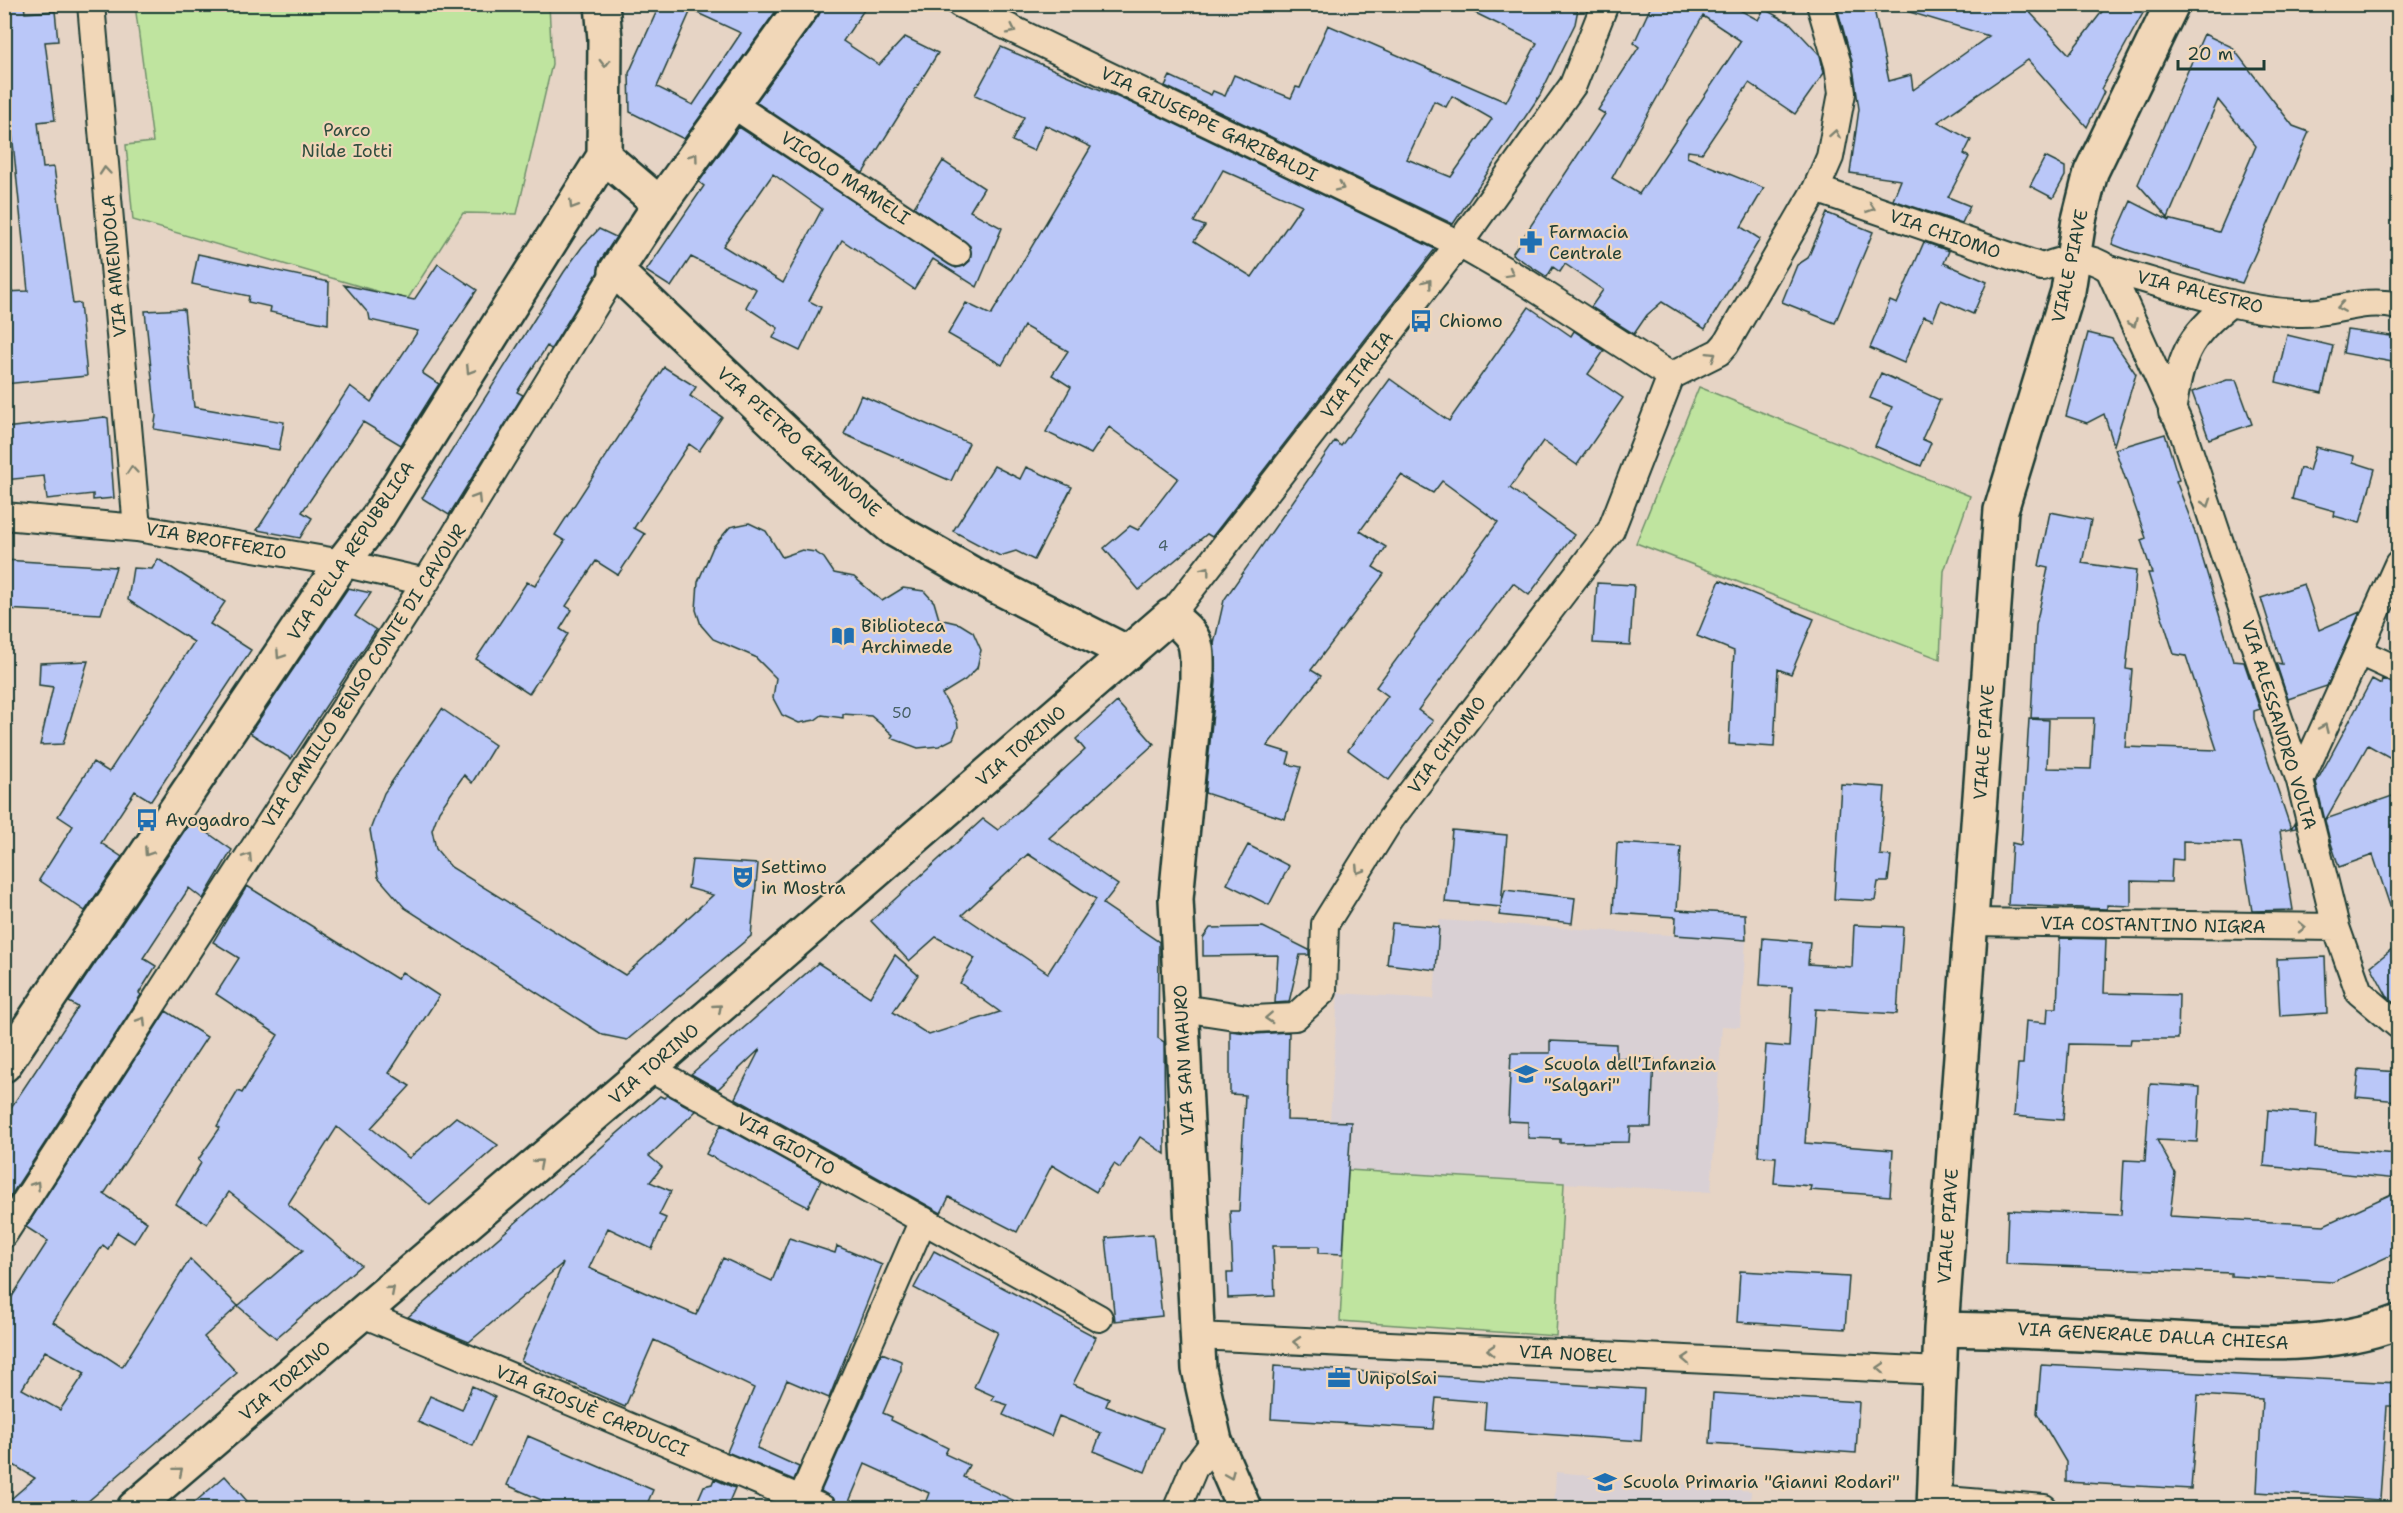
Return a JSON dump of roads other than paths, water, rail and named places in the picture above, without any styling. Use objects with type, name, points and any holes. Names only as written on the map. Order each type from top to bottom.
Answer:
[{"type":"street","name":"VIA AMENDOLA","points":[[91,4],[137,528]]},
{"type":"street","points":[[602,4],[605,39],[604,156],[660,204]]},
{"type":"street","name":"VIA CAMILLO BENSO CONTE DI CAVOUR","points":[[4,1234],[426,582],[660,204],[804,4]]},
{"type":"street","name":"VIA GIUSEPPE GARIBALDI","points":[[960,4],[1459,244]]},
{"type":"street","name":"VIA ITALIA","points":[[1170,616],[1459,244],[1573,85],[1605,4]]},
{"type":"street","points":[[1459,244],[1527,283],[1671,376],[1719,352],[1726,344],[1816,189],[1830,157],[1842,93],[1838,65],[1820,4]]},
{"type":"street","name":"VIALE PIAVE","points":[[1934,1504],[1941,1329],[2001,510],[2068,291],[2079,220],[2091,172],[2172,4]]},
{"type":"street","name":"VICOLO MAMELI","points":[[732,104],[957,253]]},
{"type":"street","name":"VIA DELLA REPUBBLICA","points":[[4,1065],[342,563],[378,517],[604,156]]},
{"type":"street","name":"VIA CHIOMO","points":[[1816,189],[2042,267],[2074,256]]},
{"type":"street","name":"VIA PALESTRO","points":[[2074,256],[2098,262],[2109,269],[2231,303],[2300,314],[2380,301],[2398,306]]},
{"type":"street","name":"VIA ALESSANDRO VOLTA","points":[[2109,269],[2183,432],[2300,781],[2336,927],[2359,992],[2398,1025]]},
{"type":"street","name":"VIA PIETRO GIANNONE","points":[[616,272],[833,478],[895,530],[976,576],[1128,653]]},
{"type":"street","points":[[2172,412],[2179,371],[2190,343],[2208,321],[2231,303]]},
{"type":"street","name":"VIA CHIOMO","points":[[1182,1008],[1254,1019],[1295,1017],[1323,991],[1325,924],[1390,820],[1611,530],[1671,376]]},
{"type":"street","name":"VIA BROFFERIO","points":[[4,516],[137,528],[342,563],[426,582]]},
{"type":"street","points":[[2300,781],[2398,564]]},
{"type":"street","name":"VIA TORINO","points":[[134,1509],[650,1068],[1170,616]]},
{"type":"street","name":"VIA SAN MAURO","points":[[1170,616],[1192,633],[1197,651],[1197,680],[1176,899],[1199,1369],[1215,1441],[1244,1509]]},
{"type":"street","points":[[2359,652],[2398,670]]},
{"type":"street","name":"VIA COSTANTINO NIGRA","points":[[1971,922],[2336,927]]},
{"type":"street","name":"VIA GIOTTO","points":[[650,1068],[1100,1318]]},
{"type":"street","points":[[812,1504],[922,1221]]},
{"type":"street","name":"VIA GIOSUÈ CARDUCCI","points":[[363,1314],[812,1504]]},
{"type":"street","name":"VIA GENERALE DALLA CHIESA","points":[[1941,1329],[2010,1330],[2287,1344],[2350,1336],[2398,1322]]},
{"type":"street","name":"VIA NOBEL","points":[[1197,1336],[1940,1371]]},
{"type":"street","points":[[1177,1509],[1194,1468],[1215,1441]]},
{"type":"street","points":[[1934,1504],[2044,1509]]},
{"type":"place","name":"Farmacia Centrale","points":[[1531,242]]},
{"type":"place","name":"Chiomo","points":[[1421,321]]},
{"type":"place","name":"Biblioteca Archimede","points":[[843,636]]},
{"type":"place","name":"Avogadro","points":[[147,820]]},
{"type":"place","name":"Settimo in Mostra","points":[[743,877]]},
{"type":"place","name":"Scuola dell'Infanzia \"Salgari\"","points":[[1526,1074]]},
{"type":"place","name":"UnipolSai","points":[[1339,1378]]},
{"type":"place","name":"Scuola Primaria \"Gianni Rodari\"","points":[[1605,1482]]},
{"type":"park label","name":"Parco Nilde Iotti","points":[[347,140]]}]
